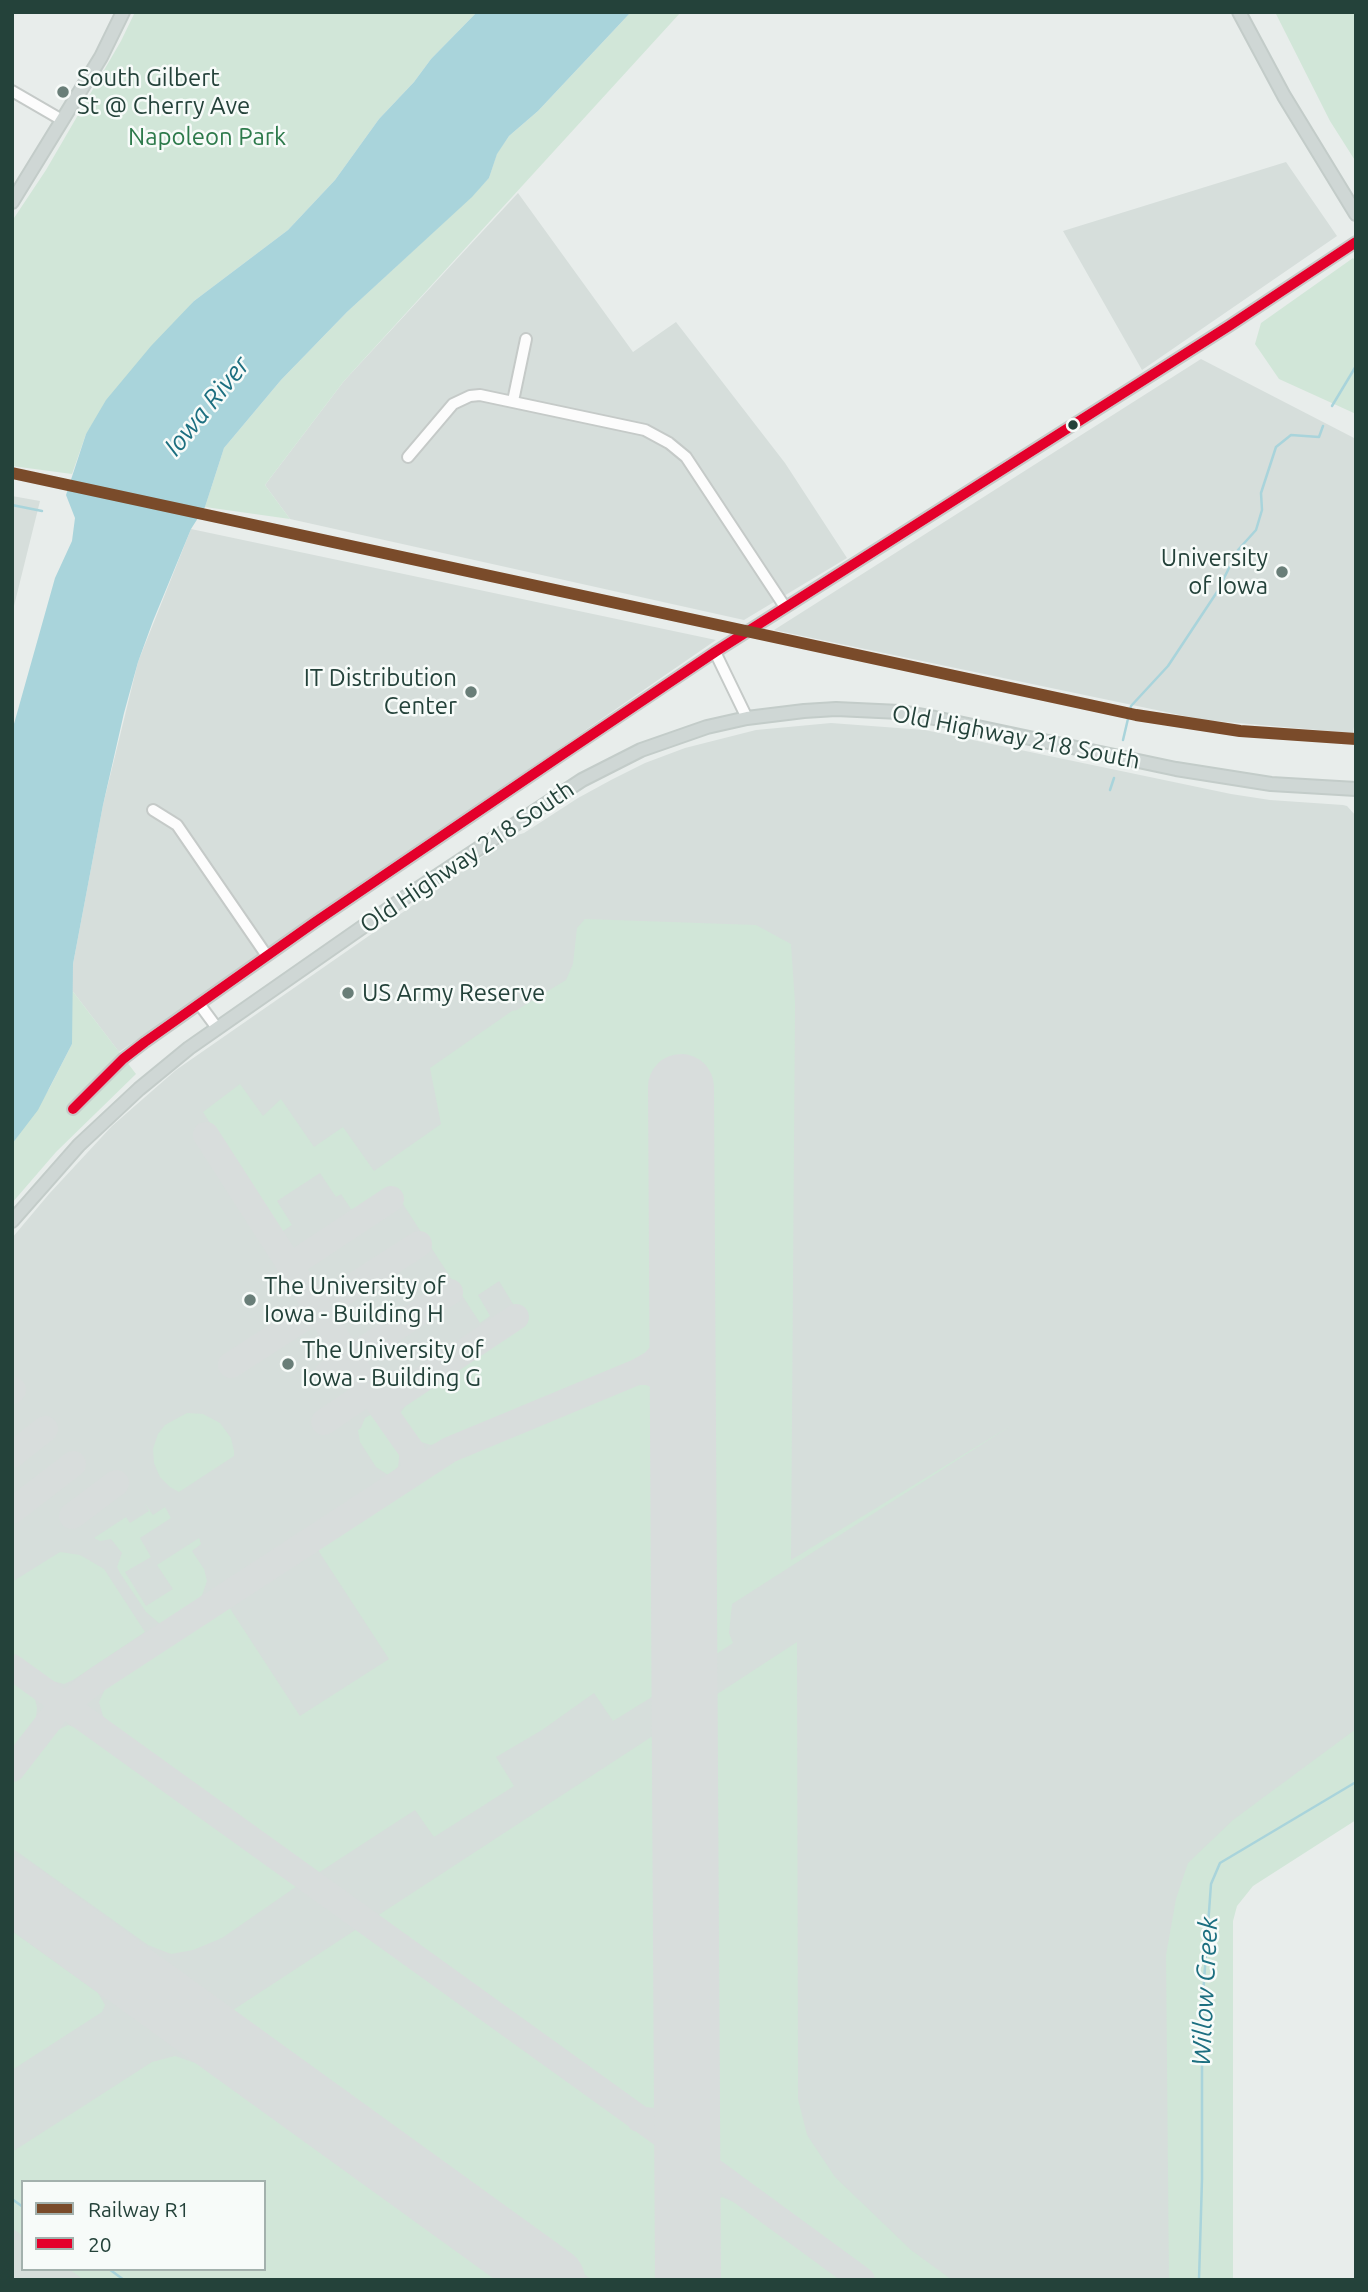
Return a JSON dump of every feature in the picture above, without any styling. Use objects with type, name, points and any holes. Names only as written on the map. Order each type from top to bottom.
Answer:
[{"type":"main road","points":[[12,202],[101,57],[123,12]]},
{"type":"main road","points":[[1239,12],[1284,96],[1356,214]]},
{"type":"main road","name":"Old Highway 218 South","points":[[12,1221],[79,1145],[105,1120],[160,1072],[217,1028],[418,888],[582,780],[668,739],[747,718],[836,709],[900,712],[1187,771],[1271,784],[1356,789]]},
{"type":"street","points":[[12,91],[62,120]]},
{"type":"street","points":[[73,1109],[123,1059],[267,956],[715,652],[1229,326],[1356,242]]},
{"type":"street","points":[[513,401],[526,339]]},
{"type":"street","points":[[408,457],[453,404],[480,394],[640,428],[669,443],[685,457],[785,607]]},
{"type":"street","points":[[715,652],[747,718]]},
{"type":"street","points":[[153,810],[177,825],[267,956]]},
{"type":"street","points":[[200,1005],[217,1028]]},
{"type":"shaded area","points":[[1286,162],[1337,236],[1142,370],[1063,231]]},
{"type":"shaded area","points":[[518,193],[633,352],[676,322],[785,463],[847,558],[744,620],[290,519],[265,485],[344,381]]},
{"type":"shaded area","points":[[1201,359],[1356,439],[1356,714],[1353,733],[1204,720],[774,630]]},
{"type":"shaded area","points":[[12,496],[40,501],[12,614]]},
{"type":"shaded area","points":[[191,529],[716,640],[119,1052],[71,989],[73,964],[103,805],[138,662]]},
{"type":"shaded area","points":[[831,723],[925,730],[1231,794],[1270,800],[1343,805],[1356,816],[1356,1812],[1231,1895],[1230,2280],[12,2280],[12,1238],[112,1126],[176,1070],[511,837],[524,833],[611,780],[645,763],[685,748],[756,730]]},
{"type":"green space","name":"Napoleon Park","points":[[135,12],[477,12],[431,59],[414,82],[379,119],[335,180],[288,230],[194,301],[86,434],[72,474],[12,466],[12,221],[46,170]]},
{"type":"green space","points":[[631,12],[681,12],[344,381],[265,485],[290,519],[205,507],[224,448],[281,380],[347,312],[471,197],[489,178],[497,153],[509,136],[538,111]]},
{"type":"green space","points":[[1275,12],[1356,12],[1356,162],[1330,121]]},
{"type":"green space","points":[[1353,258],[1356,262],[1356,414],[1279,379],[1255,344],[1261,323]]},
{"type":"green space","points":[[585,919],[756,925],[791,944],[795,1003],[791,1560],[1012,1425],[732,1604],[729,1633],[733,1643],[701,1664],[697,1071],[662,1070],[664,1330],[659,1341],[647,1354],[629,1363],[431,1445],[415,1440],[397,1418],[406,1405],[526,1325],[499,1281],[478,1295],[490,1316],[480,1323],[392,1187],[353,1212],[341,1194],[336,1197],[320,1173],[277,1201],[292,1225],[280,1233],[203,1112],[240,1084],[263,1116],[281,1099],[314,1147],[343,1127],[374,1171],[441,1124],[430,1068],[512,1011],[566,980],[573,964],[577,928]]},
{"type":"green space","points":[[71,989],[136,1074],[56,1152],[12,1203],[12,1144],[49,1089],[72,1044]]},
{"type":"green space","points":[[648,1383],[666,1398],[668,1687],[613,1721],[594,1693],[542,1730],[496,1757],[514,1786],[434,1837],[415,1810],[315,1875],[125,1738],[103,1716],[99,1702],[105,1689],[229,1607],[300,1716],[389,1659],[318,1550],[464,1455],[635,1385]]},
{"type":"green space","points":[[187,1413],[203,1414],[220,1423],[231,1438],[234,1456],[179,1492],[160,1477],[154,1463],[153,1449],[158,1434],[165,1425]]},
{"type":"green space","points":[[373,1413],[383,1422],[400,1449],[398,1467],[388,1475],[376,1467],[360,1442],[358,1430],[365,1418]]},
{"type":"green space","points":[[144,1503],[153,1515],[165,1507],[171,1518],[140,1538],[151,1557],[125,1572],[146,1606],[173,1589],[157,1565],[199,1538],[201,1544],[192,1551],[204,1569],[207,1581],[197,1600],[160,1624],[146,1612],[120,1573],[117,1567],[122,1553],[111,1539],[100,1541],[94,1538],[126,1517],[130,1523],[149,1511]]},
{"type":"green space","points":[[60,1552],[80,1555],[104,1569],[145,1632],[64,1684],[53,1681],[12,1656],[12,1582]]},
{"type":"green space","points":[[797,1642],[798,2099],[807,2135],[835,2177],[911,2250],[952,2280],[875,2280],[721,2168],[710,2159],[710,2148],[706,2148],[704,2142],[702,1704]]},
{"type":"green space","points":[[12,1677],[35,1699],[37,1708],[36,1717],[12,1756]]},
{"type":"green space","points":[[68,1725],[103,1742],[300,1884],[222,1938],[193,1950],[171,1954],[148,1945],[12,1848],[12,1784],[34,1753],[54,1732]]},
{"type":"green space","points":[[668,1726],[670,2092],[668,2098],[665,2098],[665,2105],[649,2110],[621,2096],[374,1918]]},
{"type":"green space","points":[[1356,1729],[1356,1820],[1253,1886],[1237,1906],[1233,1921],[1233,2280],[1169,2280],[1166,1955],[1176,1899],[1188,1863],[1233,1820]]},
{"type":"green space","points":[[360,1927],[665,2149],[665,2159],[670,2160],[671,2280],[592,2280],[400,2134],[230,2012]]},
{"type":"green space","points":[[12,1931],[98,1993],[105,2005],[102,2012],[12,2070]]},
{"type":"green space","points":[[175,2056],[201,2065],[508,2280],[84,2280],[72,2271],[266,2271],[266,2180],[21,2180],[21,2235],[12,2228],[12,2152],[152,2062]]},
{"type":"green space","points":[[722,2197],[754,2211],[848,2280],[705,2280],[705,2215],[707,2210],[710,2210],[710,2203]]},
{"type":"water","name":"Iowa River","points":[[477,12],[631,12],[538,111],[509,136],[497,154],[489,178],[472,197],[347,312],[281,380],[224,448],[205,507],[191,529],[153,621],[124,713],[103,805],[73,964],[72,1044],[38,1110],[12,1144],[12,731],[55,578],[72,541],[75,518],[66,495],[86,434],[106,400],[151,346],[194,301],[288,230],[335,180],[379,119],[414,82],[431,59]]},
{"type":"waterway","points":[[1332,406],[1356,366]]},
{"type":"waterway","points":[[1123,740],[1131,706],[1168,666],[1217,592],[1238,550],[1256,530],[1262,510],[1261,493],[1276,447],[1291,435],[1319,437],[1323,426]]},
{"type":"waterway","points":[[12,505],[42,511]]},
{"type":"waterway","points":[[1110,790],[1114,778]]},
{"type":"waterway","name":"Willow Creek","points":[[1199,2280],[1202,2009],[1211,1884],[1220,1863],[1356,1782]]},
{"type":"waterway","points":[[12,2199],[21,2206]]},
{"type":"waterway","points":[[112,2271],[124,2280]]},
{"type":"taxiway","points":[[206,1135],[412,1451],[414,1468],[411,1475]]},
{"type":"taxiway","points":[[291,1265],[391,1199]]},
{"type":"taxiway","points":[[12,1769],[57,1711],[98,1679],[449,1450],[653,1363],[670,1345],[680,1319],[680,1217]]},
{"type":"taxiway","points":[[231,1365],[419,1244]]},
{"type":"taxiway","points":[[328,1373],[450,1292]]},
{"type":"taxiway","points":[[381,1407],[516,1317]]},
{"type":"taxiway","points":[[637,1372],[649,1372],[664,1379],[678,1397],[681,1410],[681,1502]]},
{"type":"taxiway","points":[[324,1422],[371,1390]]},
{"type":"taxiway","points":[[12,1455],[45,1429]]},
{"type":"taxiway","points":[[12,1511],[73,1464]]},
{"type":"taxiway","points":[[72,1516],[116,1483]]},
{"type":"taxiway","points":[[12,1667],[674,2143],[682,2154],[686,2167],[686,2259]]},
{"type":"taxiway","points":[[639,2119],[653,2121],[665,2118],[675,2111],[683,2099],[685,1996]]},
{"type":"taxiway","points":[[689,2048],[690,2144],[698,2160],[862,2280]]},
{"type":"runway","points":[[681,1087],[688,2280]]},
{"type":"runway","points":[[12,1890],[552,2280]]},
{"type":"rail line","name":"R1","points":[[12,473],[1136,715],[1240,731],[1356,739]]},
{"type":"transit line","name":"20","points":[[73,1109],[123,1059],[145,1042],[315,922],[560,756],[715,652],[1229,326],[1356,242]]},
{"type":"place","name":"South Gilbert St @ Cherry Ave","points":[[63,92]]},
{"type":"place","name":"University of Iowa","points":[[1282,572]]},
{"type":"place","name":"IT Distribution Center","points":[[471,692]]},
{"type":"place","name":"US Army Reserve","points":[[348,993]]},
{"type":"place","name":"The University of Iowa - Building H","points":[[250,1300]]},
{"type":"place","name":"The University of Iowa - Building G","points":[[288,1364]]}]
